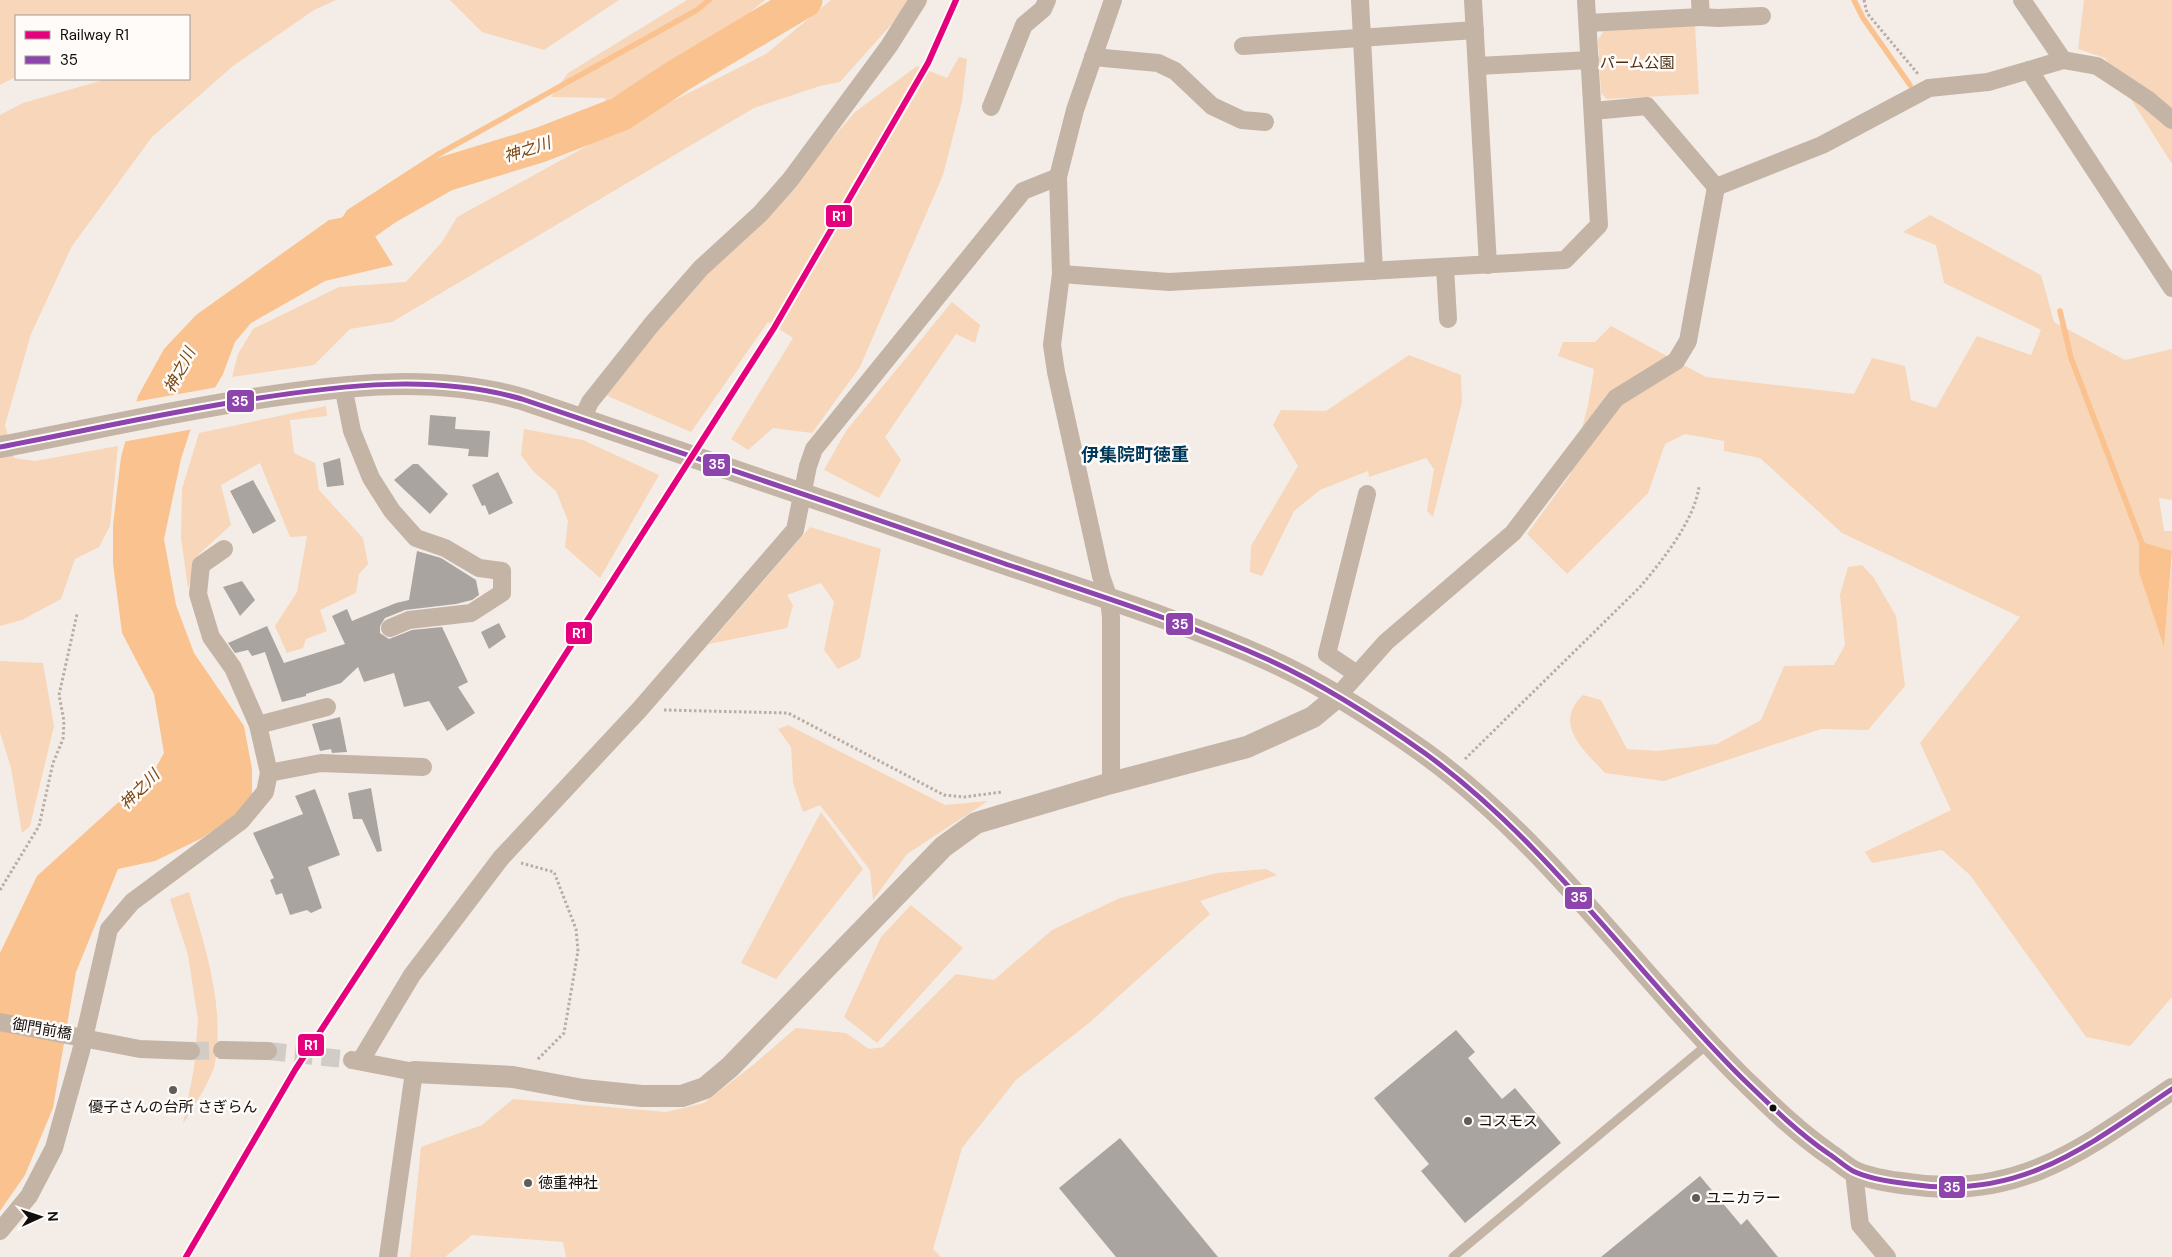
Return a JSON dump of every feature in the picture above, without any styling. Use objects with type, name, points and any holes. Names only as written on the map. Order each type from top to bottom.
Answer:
[{"type":"street","points":[[582,419],[590,402],[652,324],[701,268],[760,214],[790,180],[889,46],[918,0]]},
{"type":"street","points":[[991,107],[1024,25],[1043,9],[1047,0]]},
{"type":"street","points":[[1360,0],[1374,271]]},
{"type":"street","points":[[1473,0],[1488,265]]},
{"type":"street","points":[[1061,274],[1169,282],[1565,260],[1598,225],[1586,0]]},
{"type":"street","points":[[2022,0],[2063,60]]},
{"type":"street","points":[[1109,1],[1075,110],[1058,177],[1061,274],[1052,345],[1111,618],[1111,783]]},
{"type":"street","points":[[1588,23],[1700,8],[1718,18],[1762,16]]},
{"type":"street","points":[[1243,46],[1475,30]]},
{"type":"street","points":[[1093,57],[1158,63],[1175,71],[1212,106],[1242,120],[1265,122]]},
{"type":"street","points":[[1477,66],[1590,60]]},
{"type":"street","points":[[1716,187],[1822,145],[1929,88],[1988,82],[2063,60],[2097,66],[2147,99],[2172,120]]},
{"type":"street","points":[[2029,70],[2172,288]]},
{"type":"street","points":[[1593,111],[1647,106],[1716,187]]},
{"type":"street","points":[[1058,177],[1023,191],[814,449],[808,466],[795,530],[640,709],[501,858],[412,975],[356,1060],[414,1072],[513,1077],[583,1090],[642,1096],[682,1096],[704,1088],[730,1067],[943,847],[976,823],[1111,783],[1247,747],[1313,717],[1337,697],[1386,642],[1513,533],[1616,398],[1676,360],[1688,342],[1716,187]]},
{"type":"street","points":[[1445,267],[1448,319]]},
{"type":"street","points":[[0,447],[169,412],[316,389],[343,386],[434,383],[492,390],[663,446],[1108,599],[1226,642],[1302,676],[1391,731],[1451,774],[1547,861],[1708,1044],[1780,1115],[1816,1145],[1854,1172],[1890,1182],[1929,1188],[1975,1187],[2002,1183],[2036,1171],[2077,1152],[2172,1089]]},
{"type":"street","points":[[343,386],[352,431],[371,478],[392,511],[416,538],[445,548],[478,568],[502,571],[502,593],[471,613],[409,620],[390,628]]},
{"type":"street","points":[[1357,674],[1328,654],[1368,494]]},
{"type":"street","points":[[0,1231],[29,1196],[54,1148],[78,1036],[109,929],[132,902],[241,821],[265,792],[269,773],[258,725],[233,668],[211,637],[198,594],[202,565],[224,548]]},
{"type":"street","points":[[258,725],[327,707]]},
{"type":"street","points":[[269,773],[321,763],[423,767]]},
{"type":"street","name":"御門前橋","points":[[0,1022],[140,1049],[191,1052]]},
{"type":"street","points":[[222,1050],[268,1050]]},
{"type":"street","points":[[388,1257],[414,1072]]},
{"type":"street","points":[[1854,1172],[1860,1225],[1887,1257]]},
{"type":"lane","points":[[1453,1257],[1708,1044]]},
{"type":"path","points":[[1864,0],[1867,13],[1929,88]]},
{"type":"path","points":[[1451,774],[1640,587],[1666,557],[1697,500],[1699,487]]},
{"type":"path","points":[[0,890],[39,826],[53,763],[62,739],[64,721],[59,695],[77,614]]},
{"type":"path","points":[[640,709],[788,713],[944,795],[964,797],[1006,792]]},
{"type":"path","points":[[501,858],[554,872],[576,929],[578,951],[564,1033],[540,1058],[513,1077]]},
{"type":"green space","points":[[0,0],[336,0],[314,10],[233,66],[152,137],[72,246],[31,334],[5,425],[14,458],[35,461],[118,446],[110,526],[99,547],[75,559],[61,599],[22,620],[0,626],[0,115],[23,103],[104,80],[190,80],[190,15],[15,15],[15,78],[0,85]]},
{"type":"green space","points":[[450,0],[619,0],[544,50],[482,32]]},
{"type":"green space","points":[[687,0],[765,0],[715,41],[606,101],[605,98],[551,97],[568,73]]},
{"type":"green space","points":[[831,0],[907,0],[897,18],[840,82],[820,86],[754,108],[392,322],[350,329],[314,365],[232,377],[238,354],[253,329],[339,287],[406,282],[442,242],[457,217],[631,122],[766,54]]},
{"type":"green space","points":[[2084,0],[2172,0],[2172,164],[2105,58],[2078,49]]},
{"type":"green space","name":"パーム公園","points":[[1695,26],[1699,94],[1607,99],[1601,93],[1598,40],[1604,31]]},
{"type":"green space","points":[[959,57],[967,59],[962,102],[943,175],[860,367],[812,433],[773,428],[748,450],[731,439],[793,338],[768,322],[691,432],[603,394],[661,323],[780,199],[855,112],[917,66],[947,78]]},
{"type":"green space","points":[[1930,215],[2041,275],[2054,322],[2125,360],[2172,349],[2172,500],[2159,498],[2164,531],[2172,531],[2172,551],[2139,541],[2164,646],[2172,559],[2172,997],[2130,1046],[2086,1037],[1970,875],[1942,850],[1872,863],[1865,852],[1951,810],[1920,743],[2020,617],[1842,533],[1760,458],[1724,451],[1724,441],[1685,434],[1665,444],[1648,493],[1567,574],[1527,534],[1570,475],[1588,405],[1594,369],[1558,356],[1563,342],[1595,342],[1611,326],[1706,377],[1854,394],[1872,358],[1905,366],[1911,400],[1936,408],[1977,336],[2031,355],[2041,330],[1944,283],[1936,245],[1903,232]]},
{"type":"green space","points":[[952,302],[980,325],[975,343],[956,334],[885,437],[901,460],[879,498],[824,470],[846,431]]},
{"type":"green space","points":[[1409,355],[1461,375],[1462,402],[1433,517],[1427,511],[1434,469],[1426,458],[1369,477],[1368,471],[1320,490],[1294,511],[1262,576],[1250,572],[1251,546],[1298,466],[1273,425],[1281,410],[1326,411]]},
{"type":"green space","points":[[326,406],[327,416],[290,420],[294,453],[315,463],[319,490],[363,538],[368,564],[359,574],[356,593],[320,610],[327,631],[306,639],[303,648],[287,653],[275,626],[297,592],[307,536],[290,537],[260,463],[221,485],[231,525],[198,555],[188,588],[181,538],[182,489],[199,433]]},
{"type":"green space","points":[[524,429],[583,440],[659,475],[600,578],[565,547],[568,521],[556,491],[533,471],[521,455]]},
{"type":"green space","points":[[810,527],[881,549],[860,658],[838,669],[824,650],[834,602],[821,583],[787,595],[793,605],[787,628],[709,644]]},
{"type":"green space","points":[[1862,565],[1874,578],[1896,616],[1905,686],[1868,730],[1821,729],[1664,781],[1605,773],[1574,736],[1570,716],[1574,706],[1583,695],[1601,700],[1627,749],[1657,751],[1717,744],[1761,720],[1784,666],[1834,665],[1845,645],[1840,595],[1848,567]]},
{"type":"green space","points":[[0,661],[43,663],[54,726],[30,826],[22,833],[11,768],[0,732]]},
{"type":"green space","points":[[788,725],[945,805],[988,801],[907,854],[873,900],[870,870],[820,805],[803,812],[793,783],[791,747],[778,729]]},
{"type":"green space","points":[[821,812],[863,869],[776,979],[741,963]]},
{"type":"green space","points":[[1266,869],[1277,875],[1200,901],[1210,914],[1089,1023],[1016,1080],[962,1148],[933,1249],[941,1257],[566,1257],[563,1242],[472,1235],[445,1257],[410,1257],[421,1147],[482,1125],[513,1099],[666,1112],[704,1103],[753,1065],[796,1028],[846,1033],[869,1049],[883,1047],[956,974],[994,980],[1052,930],[1120,898],[1217,873]]},
{"type":"green space","points":[[189,892],[212,976],[217,1020],[217,1041],[213,1070],[183,1124],[194,1068],[198,1020],[188,955],[170,899]]},
{"type":"green space","points":[[911,905],[963,948],[877,1043],[844,1017],[881,937]]},
{"type":"water","points":[[361,214],[393,265],[325,281],[251,323],[235,342],[223,374],[190,431],[181,459],[164,539],[176,605],[194,653],[244,726],[252,769],[252,804],[202,838],[155,861],[118,869],[76,972],[53,1108],[25,1175],[0,1211],[0,953],[37,876],[155,769],[164,753],[154,694],[122,633],[113,563],[113,525],[121,457],[138,396],[164,349],[196,315],[329,220]]},
{"type":"water","points":[[2139,541],[2172,551],[2164,647],[2139,572]]},
{"type":"pier","points":[[218,387],[194,429],[122,442],[134,402]]},
{"type":"building","points":[[430,415],[456,417],[455,429],[490,431],[488,457],[468,456],[469,449],[428,445]]},
{"type":"building","points":[[340,458],[344,485],[327,487],[323,463]]},
{"type":"building","points":[[413,464],[418,464],[448,494],[430,514],[394,480]]},
{"type":"building","points":[[498,472],[513,503],[489,515],[485,505],[482,506],[472,485]]},
{"type":"building","points":[[253,480],[276,521],[253,534],[230,491]]},
{"type":"building","points":[[417,551],[441,558],[476,580],[479,595],[472,600],[456,604],[405,610],[385,618],[380,626],[380,633],[389,639],[412,630],[442,627],[468,682],[458,687],[475,713],[447,731],[429,701],[404,707],[394,673],[364,682],[358,667],[341,683],[306,694],[306,696],[282,702],[265,652],[252,656],[248,650],[235,653],[228,643],[267,626],[284,663],[345,644],[332,616],[347,609],[352,621],[396,603],[409,600]]},
{"type":"building","points":[[242,581],[255,600],[240,616],[223,587]]},
{"type":"building","points":[[499,623],[506,637],[489,649],[481,632]]},
{"type":"building","points":[[340,717],[347,752],[332,753],[331,749],[320,751],[312,724]]},
{"type":"building","points":[[371,788],[382,851],[377,852],[362,819],[353,819],[348,793]]},
{"type":"building","points":[[315,789],[340,855],[308,867],[322,908],[311,913],[307,910],[290,915],[282,893],[276,895],[270,880],[274,878],[253,833],[303,814],[295,796]]},
{"type":"building","name":"コスモス","points":[[1456,1030],[1475,1052],[1468,1058],[1502,1099],[1515,1088],[1561,1143],[1465,1223],[1421,1171],[1429,1164],[1374,1098]]},
{"type":"building","points":[[1120,1138],[1218,1257],[1116,1257],[1059,1188]]},
{"type":"building","name":"ユニカラー","points":[[1700,1176],[1741,1225],[1747,1219],[1778,1257],[1601,1257]]},
{"type":"waterway","points":[[343,222],[349,212],[437,155],[697,10],[709,0]]},
{"type":"waterway","name":"神之川","points":[[327,249],[387,207],[445,174],[540,145],[620,114],[681,74],[805,0]]},
{"type":"waterway","points":[[1854,0],[1863,18],[1910,85]]},
{"type":"waterway","points":[[2060,311],[2071,358],[2144,549]]},
{"type":"tunnel","points":[[191,1051],[222,1050]]},
{"type":"tunnel","points":[[268,1051],[352,1060]]},
{"type":"rail line","name":"R1","points":[[186,1257],[295,1070],[496,763],[774,328],[928,63],[956,0]]},
{"type":"transit line","name":"35","points":[[0,447],[221,404],[354,386],[388,384],[455,386],[489,391],[522,399],[1203,632],[1269,660],[1330,692],[1369,715],[1426,754],[1471,789],[1552,868],[1742,1078],[1806,1137],[1859,1174],[1895,1182],[1948,1187],[1984,1184],[2018,1177],[2050,1165],[2080,1149],[2172,1089]]},
{"type":"place","name":"優子さんの台所 さぎらん","points":[[173,1090]]},
{"type":"place","name":"コスモス","points":[[1468,1121]]},
{"type":"place","name":"徳重神社","points":[[528,1183]]},
{"type":"place","name":"ユニカラー","points":[[1696,1198]]},
{"type":"district","name":"伊集院町徳重","points":[[1135,455]]}]
